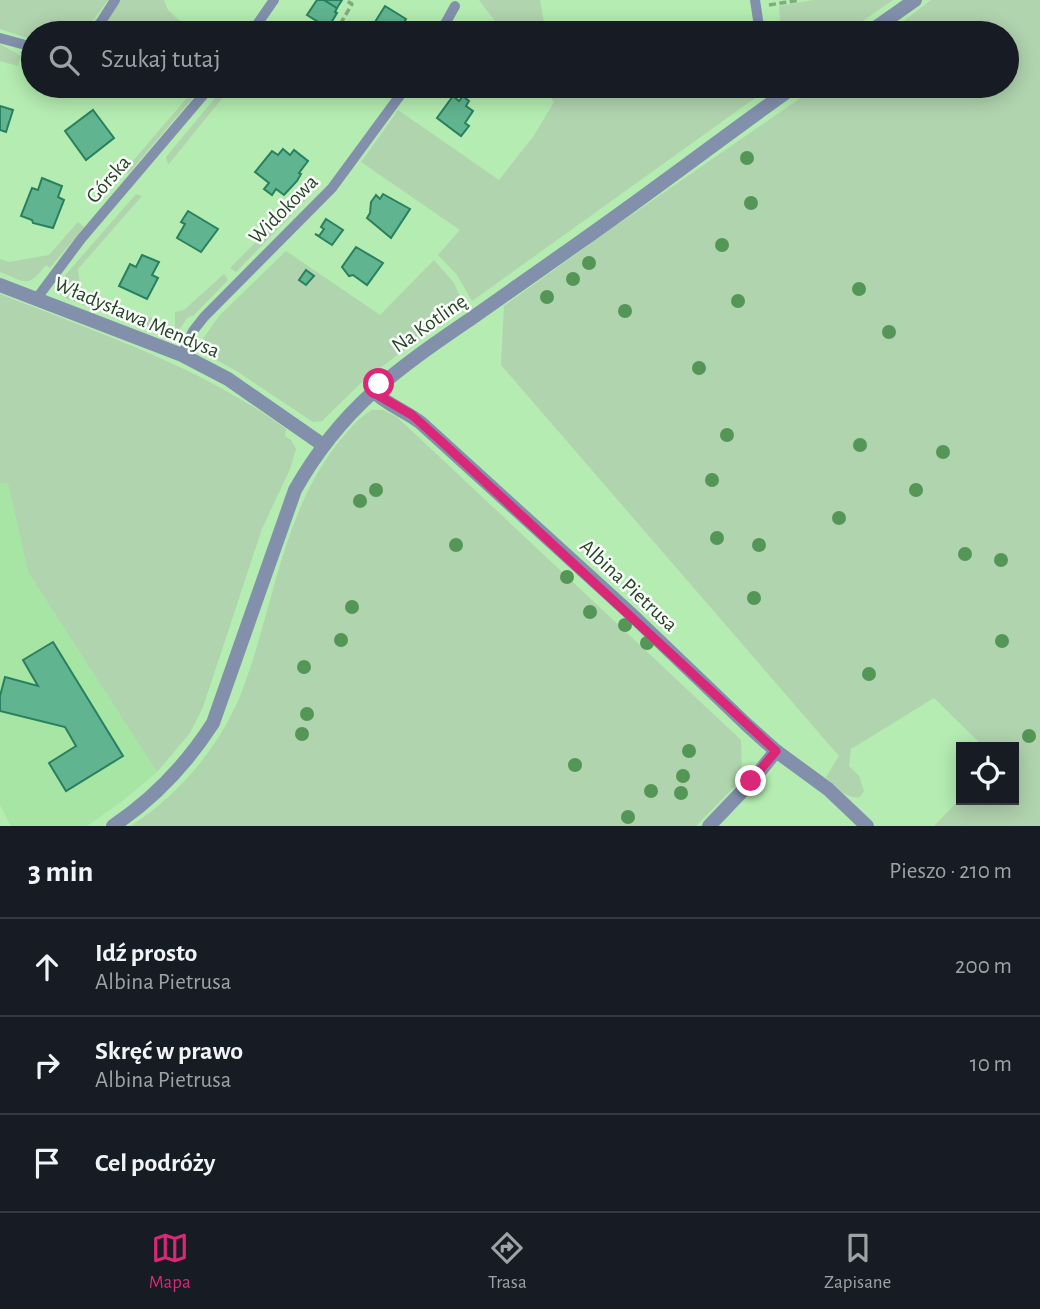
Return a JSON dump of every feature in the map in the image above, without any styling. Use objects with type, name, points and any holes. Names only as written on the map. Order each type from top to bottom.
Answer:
[{"type":"street","points":[[885,21],[915,0]]},
{"type":"street","name":"Na Kotlinę","points":[[113,826],[146,803],[170,780],[193,754],[213,723],[289,504],[312,460],[372,390],[777,98]]},
{"type":"street","name":"Władysława Mendysa","points":[[0,285],[182,355],[228,379],[323,445]]},
{"type":"street","name":"Albina Pietrusa","points":[[372,390],[412,415],[776,751],[828,789],[867,826]]},
{"type":"street","points":[[709,826],[776,751]]},
{"type":"lane","points":[[102,21],[115,0]]},
{"type":"lane","points":[[259,21],[274,0]]},
{"type":"lane","points":[[447,21],[455,6]]},
{"type":"lane","points":[[0,38],[21,44]]},
{"type":"lane","name":"Górska","points":[[37,298],[66,257],[201,98]]},
{"type":"lane","name":"Widokowa","points":[[182,355],[193,331],[204,317],[340,179],[398,98]]},
{"type":"path","points":[[342,21],[352,4],[345,0]]},
{"type":"path","points":[[756,4],[800,0]]},
{"type":"shaded area","points":[[0,0],[108,0],[92,21],[21,21],[21,36],[0,29]]},
{"type":"shaded area","points":[[120,0],[164,0],[168,10],[180,21],[108,21]]},
{"type":"shaded area","points":[[479,0],[540,0],[544,21],[495,21]]},
{"type":"shaded area","points":[[814,0],[893,0],[862,21],[780,21],[779,6]]},
{"type":"shaded area","points":[[931,0],[1040,0],[1040,826],[934,826],[956,803],[1019,805],[1019,742],[979,742],[934,698],[851,749],[849,766],[859,776],[864,791],[860,797],[850,796],[837,788],[826,777],[839,756],[501,365],[504,306],[801,98],[1019,98],[1019,21],[904,21]]},
{"type":"shaded area","points":[[0,44],[21,56],[18,66],[0,61]]},
{"type":"shaded area","points":[[187,98],[193,98],[128,174],[125,170]]},
{"type":"shaded area","points":[[215,98],[222,98],[169,164],[166,157]]},
{"type":"shaded area","points":[[551,98],[755,98],[472,301],[457,275],[438,255],[460,230],[361,162],[398,110],[499,180],[533,137],[554,102]]},
{"type":"shaded area","points":[[136,194],[142,196],[78,269],[81,292],[154,319],[154,329],[160,331],[160,334],[68,299],[57,292],[62,279]]},
{"type":"shaded area","points":[[301,197],[308,198],[236,272],[230,268]]},
{"type":"shaded area","points":[[78,222],[84,227],[50,268],[46,265],[34,278],[26,281],[0,272],[0,259],[9,262],[49,255]]},
{"type":"shaded area","points":[[286,251],[380,315],[434,260],[454,283],[464,307],[366,378],[322,421],[313,422],[238,372],[204,353],[200,343],[219,316]]},
{"type":"shaded area","points":[[224,274],[228,280],[194,315],[187,318],[175,336],[175,312],[184,310]]},
{"type":"shaded area","points":[[0,294],[148,352],[219,387],[286,429],[285,436],[296,449],[290,469],[262,529],[203,707],[190,733],[157,772],[28,572],[8,483],[0,483]]},
{"type":"shaded area","points":[[372,410],[383,410],[397,417],[741,740],[742,779],[696,826],[131,826],[182,783],[211,749],[223,730],[242,691],[303,500],[338,443]]},
{"type":"shaded area","points":[[8,482],[28,572],[157,772],[87,826],[11,826],[0,805],[0,483]]},
{"type":"building","points":[[317,0],[324,0],[337,8],[332,21],[317,21],[307,15]]},
{"type":"building","points":[[324,0],[342,0],[337,8]]},
{"type":"building","points":[[385,6],[406,19],[405,21],[376,21]]},
{"type":"building","points":[[452,98],[459,101],[465,98],[469,101],[466,106],[473,111],[465,123],[469,126],[461,136],[437,118]]},
{"type":"building","points":[[0,106],[13,110],[6,132],[0,130]]},
{"type":"building","points":[[93,110],[114,138],[86,160],[65,131]]},
{"type":"building","points":[[283,149],[290,155],[294,150],[308,161],[299,173],[301,174],[297,181],[284,195],[276,189],[272,195],[264,189],[269,183],[255,172],[272,151],[278,155]]},
{"type":"building","points":[[42,178],[62,186],[58,197],[64,200],[53,228],[33,223],[21,216],[32,188],[38,190]]},
{"type":"building","points":[[383,194],[410,209],[391,238],[367,218],[371,202],[376,195],[380,199]]},
{"type":"building","points":[[188,211],[218,229],[201,252],[177,238],[185,224],[181,222]]},
{"type":"building","points":[[326,219],[343,230],[332,245],[315,234],[319,236]]},
{"type":"building","points":[[356,247],[383,263],[367,285],[353,275],[349,276],[342,267]]},
{"type":"building","points":[[142,255],[159,262],[152,275],[158,278],[147,299],[119,286],[130,264],[136,267]]},
{"type":"building","points":[[306,270],[314,276],[306,285],[299,280]]},
{"type":"building","points":[[53,642],[123,756],[66,791],[49,763],[76,746],[65,727],[0,711],[0,696],[5,677],[38,686],[23,660]]},
{"type":"route","points":[[379,384],[372,390],[376,394],[412,415],[631,614],[776,751],[751,781]]}]
